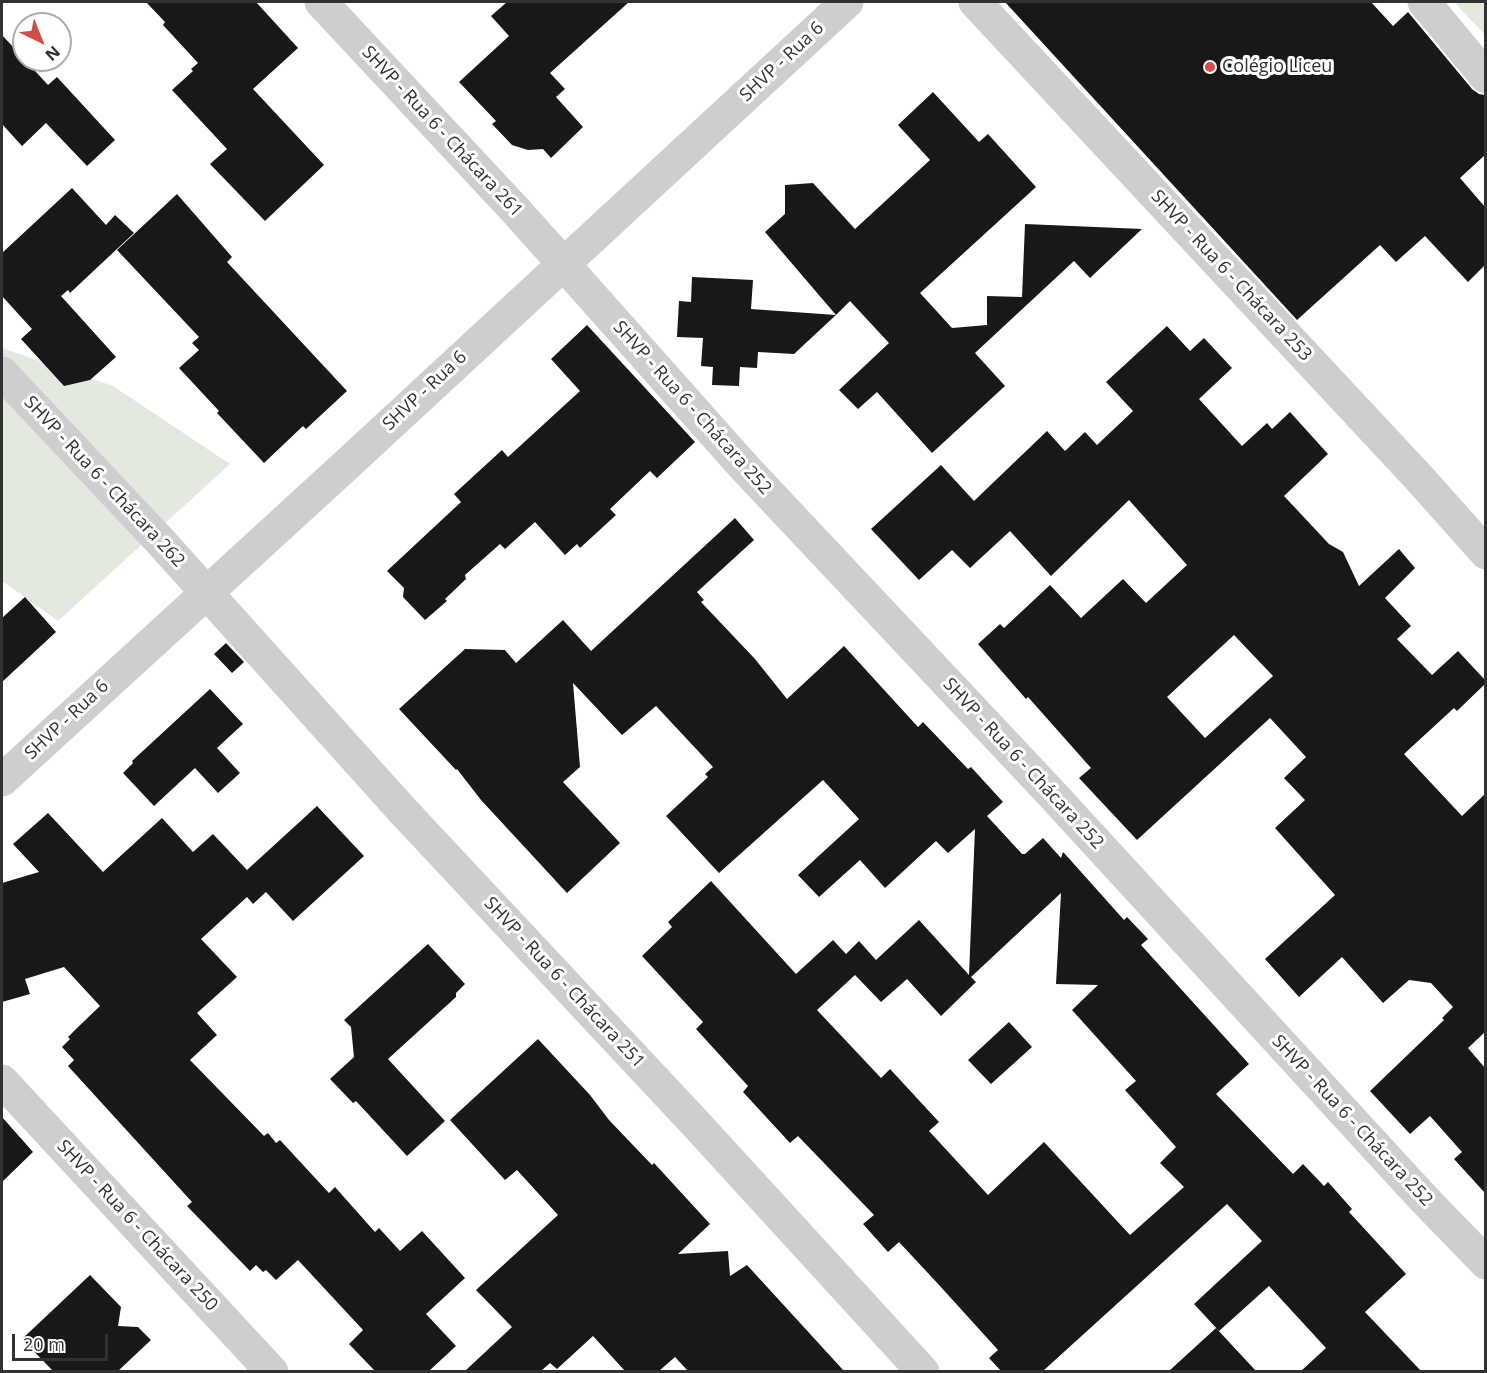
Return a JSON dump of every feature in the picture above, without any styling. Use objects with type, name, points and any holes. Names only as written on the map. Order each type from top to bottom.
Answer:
[{"type":"street","name":"SHVP - Rua 6 - Chácara 261","points":[[321,2],[563,262]]},
{"type":"street","name":"SHVP - Rua 6","points":[[2,780],[847,2]]},
{"type":"street","name":"SHVP - Rua 6 - Chácara 253","points":[[975,2],[1420,479],[1485,553]]},
{"type":"street","points":[[1424,2],[1485,77]]},
{"type":"street","name":"SHVP - Rua 6 - Chácara 252","points":[[563,262],[597,304],[745,468],[1049,791],[1485,1263]]},
{"type":"street","name":"SHVP - Rua 6 - Chácara 262","points":[[2,373],[206,592]]},
{"type":"street","name":"SHVP - Rua 6 - Chácara 251","points":[[206,592],[403,811],[704,1132],[923,1371]]},
{"type":"street","name":"SHVP - Rua 6 - Chácara 250","points":[[2,1081],[272,1371]]},
{"type":"shaded area","points":[[1485,2],[1485,35],[1456,4]]},
{"type":"shaded area","points":[[2,348],[113,386],[230,464],[58,621],[2,581]]},
{"type":"building","points":[[146,2],[256,2],[298,48],[253,89],[324,165],[265,221],[210,164],[227,149],[172,90],[193,71],[191,69],[198,63],[163,25],[165,22]]},
{"type":"building","points":[[507,2],[629,2],[550,73],[565,89],[556,97],[583,127],[551,158],[543,149],[528,150],[512,145],[492,124],[496,121],[459,82],[509,36],[491,16]]},
{"type":"building","points":[[1005,2],[1371,2],[1393,26],[1408,12],[1472,89],[1485,95],[1485,155],[1460,178],[1485,207],[1485,265],[1468,282],[1425,236],[1396,262],[1380,245],[1297,320]]},
{"type":"building","points":[[2,35],[12,46],[12,72],[36,72],[48,85],[57,77],[115,140],[87,166],[46,123],[22,146],[2,124]]},
{"type":"building","points":[[933,92],[979,142],[988,134],[1036,187],[920,293],[952,328],[987,325],[987,296],[1022,297],[1025,224],[1142,229],[1090,278],[1074,261],[975,353],[1005,386],[932,453],[877,392],[858,409],[839,390],[889,343],[850,301],[836,315],[765,232],[785,214],[785,185],[813,183],[855,229],[930,160],[898,125]]},
{"type":"building","points":[[72,188],[106,225],[115,215],[134,233],[70,293],[68,290],[61,296],[116,357],[90,380],[64,386],[21,339],[32,329],[2,296],[2,253]]},
{"type":"building","points":[[177,194],[232,257],[227,262],[347,391],[306,429],[303,426],[264,463],[179,368],[199,350],[192,343],[199,337],[117,250]]},
{"type":"building","points":[[692,277],[753,280],[751,309],[836,315],[794,354],[758,352],[757,368],[740,367],[739,386],[712,385],[713,367],[701,366],[703,338],[677,337],[679,301],[691,302]]},
{"type":"building","points":[[587,325],[695,442],[657,478],[650,471],[610,509],[616,515],[580,548],[577,544],[565,555],[535,522],[505,549],[500,544],[465,575],[466,579],[445,599],[447,601],[425,620],[403,597],[404,588],[387,571],[461,502],[454,494],[502,450],[508,457],[580,391],[551,359]]},
{"type":"building","points":[[1167,326],[1190,351],[1204,338],[1232,368],[1199,399],[1242,446],[1267,423],[1272,429],[1290,412],[1328,454],[1284,496],[1329,544],[1343,552],[1359,586],[1399,549],[1415,568],[1385,598],[1411,626],[1397,639],[1432,675],[1458,651],[1485,680],[1485,684],[1457,711],[1454,708],[1404,754],[1462,816],[1485,794],[1485,1032],[1468,1048],[1485,1068],[1485,1193],[1454,1159],[1462,1152],[1430,1116],[1410,1134],[1370,1091],[1444,1020],[1442,1018],[1453,1007],[1431,983],[1409,980],[1383,1003],[1342,957],[1299,997],[1265,959],[1335,895],[1275,828],[1305,800],[1284,778],[1306,757],[1270,718],[1137,840],[1079,778],[1091,768],[978,644],[1000,624],[1004,628],[1050,585],[1081,618],[1123,579],[1146,603],[1187,565],[1129,500],[1051,576],[1010,531],[970,568],[952,550],[919,580],[871,529],[941,465],[974,501],[1047,431],[1065,451],[1085,432],[1097,445],[1133,411],[1106,382]],"holes":[[[1234,635],[1273,676],[1205,738],[1167,697]]]},
{"type":"building","points":[[735,518],[754,540],[697,592],[704,600],[701,602],[755,659],[787,699],[844,646],[918,727],[923,722],[968,769],[971,767],[1003,802],[987,816],[1022,854],[1025,854],[1043,838],[1061,858],[1063,852],[1124,920],[1127,917],[1148,939],[1141,945],[1249,1064],[1216,1094],[1293,1174],[1303,1164],[1324,1186],[1328,1182],[1352,1209],[1349,1212],[1406,1274],[1365,1312],[1421,1371],[1301,1371],[1326,1348],[1269,1286],[1219,1331],[1194,1304],[1262,1241],[1227,1204],[1043,1371],[1001,1371],[989,1358],[998,1350],[940,1286],[899,1242],[888,1252],[863,1224],[874,1215],[798,1136],[790,1143],[743,1092],[748,1086],[696,1029],[703,1022],[642,956],[672,927],[668,922],[711,881],[796,974],[833,940],[846,954],[859,941],[876,960],[919,920],[969,975],[975,829],[948,853],[936,841],[885,888],[860,860],[819,897],[798,875],[859,819],[823,780],[719,873],[666,816],[708,777],[705,774],[713,767],[656,706],[622,735],[573,683],[580,767],[563,782],[620,843],[567,893],[481,800],[457,769],[399,709],[465,649],[505,650],[516,663],[563,620],[591,651]],"holes":[[[1061,893],[1056,984],[1098,985],[1072,1010],[1136,1081],[1125,1090],[1176,1147],[1160,1163],[1184,1187],[1130,1235],[1044,1142],[988,1195],[929,1131],[939,1122],[890,1069],[881,1078],[817,1010],[855,975],[881,1002],[907,979],[941,1016],[976,982],[971,977]]]},
{"type":"building","points":[[25,597],[56,632],[2,682],[2,618]]},
{"type":"building","points":[[226,643],[244,662],[232,673],[214,654]]},
{"type":"building","points":[[210,689],[243,724],[217,748],[240,773],[218,793],[195,768],[154,806],[123,773],[133,763],[132,761]]},
{"type":"building","points":[[317,806],[364,856],[293,921],[266,892],[253,904],[247,897],[201,939],[237,977],[197,1013],[217,1035],[190,1060],[264,1136],[268,1133],[276,1143],[280,1140],[329,1193],[335,1187],[375,1232],[379,1228],[400,1251],[422,1231],[465,1278],[426,1314],[456,1346],[429,1371],[375,1371],[349,1344],[363,1330],[298,1260],[276,1280],[266,1270],[263,1272],[256,1265],[250,1271],[187,1206],[192,1202],[68,1066],[74,1060],[62,1047],[70,1039],[68,1037],[100,1006],[64,967],[25,979],[30,994],[2,1002],[2,883],[39,872],[13,844],[48,813],[103,872],[162,818],[193,852],[213,834],[247,870]]},
{"type":"building","points":[[428,944],[465,984],[456,993],[456,997],[388,1059],[445,1121],[407,1156],[356,1101],[353,1103],[330,1079],[354,1057],[351,1027],[344,1020]]},
{"type":"building","points":[[1009,1022],[1032,1047],[991,1084],[968,1060]]},
{"type":"building","points":[[538,1039],[590,1095],[609,1120],[652,1165],[654,1163],[710,1224],[678,1254],[728,1251],[730,1276],[747,1265],[844,1371],[688,1371],[675,1357],[659,1371],[625,1371],[593,1336],[557,1369],[550,1363],[541,1371],[465,1371],[512,1327],[476,1290],[558,1215],[517,1170],[505,1180],[450,1120]]},
{"type":"building","points":[[2,1117],[33,1152],[2,1182]]},
{"type":"building","points":[[90,1275],[121,1307],[118,1326],[138,1327],[151,1340],[118,1371],[53,1371],[22,1339]]},
{"type":"building","points":[[1216,1328],[1256,1371],[1169,1371]]},
{"type":"place","name":"Colégio Liceu","points":[[1210,67]]}]
